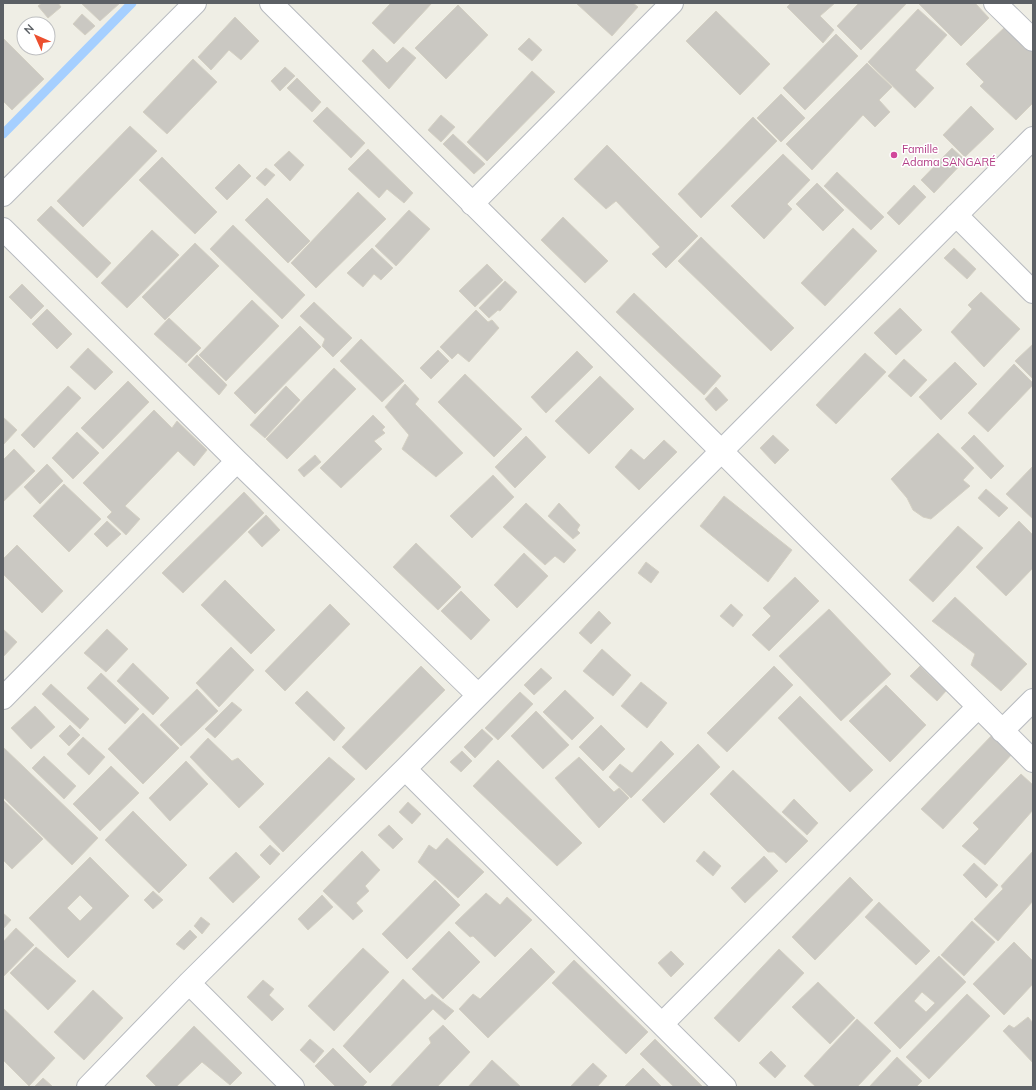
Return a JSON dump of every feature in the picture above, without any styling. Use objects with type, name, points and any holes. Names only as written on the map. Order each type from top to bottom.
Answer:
[{"type":"street","points":[[3,195],[195,3]]},
{"type":"street","points":[[271,3],[1033,762]]},
{"type":"street","points":[[472,204],[672,3]]},
{"type":"street","points":[[995,3],[1033,40]]},
{"type":"street","points":[[88,1087],[189,983],[405,769],[1033,138]]},
{"type":"street","points":[[956,215],[1033,292]]},
{"type":"street","points":[[3,229],[237,461],[478,695]]},
{"type":"street","points":[[3,698],[237,461]]},
{"type":"street","points":[[1002,731],[1033,700]]},
{"type":"street","points":[[662,1024],[978,707]]},
{"type":"street","points":[[405,769],[725,1087]]},
{"type":"street","points":[[189,983],[293,1087]]},
{"type":"building","points":[[42,3],[58,3],[61,7],[50,16],[46,16],[38,6]]},
{"type":"building","points":[[81,3],[120,3],[100,21]]},
{"type":"building","points":[[391,3],[432,3],[394,44],[372,23]]},
{"type":"building","points":[[576,3],[633,3],[638,7],[612,36]]},
{"type":"building","points":[[791,3],[835,3],[820,16],[834,30],[823,43],[787,7]]},
{"type":"building","points":[[859,3],[907,3],[861,50],[837,26]]},
{"type":"building","points":[[975,3],[989,18],[961,46],[919,4]]},
{"type":"building","points":[[458,5],[488,35],[446,79],[415,48]]},
{"type":"building","points":[[918,9],[947,35],[915,70],[934,88],[915,108],[868,62]]},
{"type":"building","points":[[716,11],[770,64],[740,95],[686,41]]},
{"type":"building","points":[[82,14],[95,26],[85,35],[73,24]]},
{"type":"building","points":[[235,17],[259,41],[241,60],[229,50],[211,70],[198,57]]},
{"type":"building","points":[[1006,26],[1033,53],[1033,103],[1016,120],[980,86],[984,82],[966,64]]},
{"type":"building","points":[[836,34],[858,56],[805,110],[783,88]]},
{"type":"building","points":[[3,38],[16,51],[16,56],[21,56],[44,79],[12,110],[3,101]]},
{"type":"building","points":[[529,38],[542,50],[532,61],[518,49]]},
{"type":"building","points":[[403,47],[416,58],[389,89],[362,61],[373,49],[387,63]]},
{"type":"building","points":[[193,59],[217,82],[167,134],[143,112]]},
{"type":"building","points":[[867,63],[892,87],[879,100],[890,112],[875,127],[863,115],[812,170],[786,144]]},
{"type":"building","points":[[285,67],[295,76],[280,91],[271,81]]},
{"type":"building","points":[[532,71],[555,92],[487,161],[467,142]]},
{"type":"building","points":[[297,78],[321,102],[312,112],[287,88]]},
{"type":"building","points":[[781,94],[805,118],[781,142],[757,118]]},
{"type":"building","points":[[971,106],[994,129],[965,157],[943,135]]},
{"type":"building","points":[[327,107],[365,143],[351,158],[313,121]]},
{"type":"building","points":[[441,115],[455,127],[441,142],[428,130]]},
{"type":"building","points":[[753,117],[777,141],[701,218],[678,194]]},
{"type":"building","points":[[130,126],[157,151],[83,227],[57,201]]},
{"type":"building","points":[[453,134],[485,164],[474,174],[443,144]]},
{"type":"building","points":[[607,145],[698,236],[666,268],[652,254],[660,247],[616,201],[606,209],[574,179]]},
{"type":"building","points":[[952,148],[965,160],[934,193],[921,180]]},
{"type":"building","points":[[368,149],[413,193],[404,203],[387,189],[379,198],[348,169]]},
{"type":"building","points":[[289,151],[304,165],[290,181],[274,165]]},
{"type":"building","points":[[783,154],[810,180],[787,204],[792,209],[764,239],[731,206]]},
{"type":"building","points":[[162,157],[217,212],[195,234],[139,180]]},
{"type":"building","points":[[239,164],[251,176],[227,200],[215,188]]},
{"type":"building","points":[[266,168],[275,175],[265,186],[256,178]]},
{"type":"building","points":[[837,172],[884,217],[871,230],[824,186]]},
{"type":"building","points":[[817,183],[844,210],[823,231],[796,204]]},
{"type":"building","points":[[914,185],[926,197],[899,225],[887,213]]},
{"type":"building","points":[[358,192],[386,219],[316,288],[291,263]]},
{"type":"building","points":[[267,198],[310,241],[288,263],[245,220]]},
{"type":"building","points":[[51,206],[111,263],[97,278],[37,220]]},
{"type":"building","points":[[409,210],[430,229],[396,266],[375,246]]},
{"type":"building","points":[[563,217],[608,261],[585,283],[541,240]]},
{"type":"building","points":[[233,225],[305,295],[282,319],[210,249]]},
{"type":"building","points":[[853,228],[877,251],[825,306],[801,283]]},
{"type":"building","points":[[152,230],[179,255],[127,308],[101,283]]},
{"type":"building","points":[[701,237],[794,328],[771,351],[678,261]]},
{"type":"building","points":[[195,243],[219,266],[165,320],[142,297]]},
{"type":"building","points":[[372,248],[393,268],[381,280],[374,274],[363,287],[347,273]]},
{"type":"building","points":[[954,248],[976,269],[967,279],[944,258]]},
{"type":"building","points":[[487,264],[503,280],[475,307],[459,291]]},
{"type":"building","points":[[505,281],[517,292],[500,311],[498,310],[489,318],[479,308]]},
{"type":"building","points":[[22,284],[44,306],[31,319],[9,297]]},
{"type":"building","points":[[981,292],[1020,329],[984,367],[951,332],[972,309],[968,305]]},
{"type":"building","points":[[634,293],[721,376],[704,395],[616,312]]},
{"type":"building","points":[[252,300],[279,326],[226,381],[199,355]]},
{"type":"building","points":[[314,302],[352,338],[333,357],[322,346],[325,339],[300,316]]},
{"type":"building","points":[[900,308],[922,330],[896,355],[874,333]]},
{"type":"building","points":[[47,309],[72,334],[57,349],[32,324]]},
{"type":"building","points":[[476,310],[488,322],[492,320],[499,328],[469,362],[458,353],[452,359],[440,347]]},
{"type":"building","points":[[169,318],[201,348],[186,363],[154,334]]},
{"type":"building","points":[[300,326],[321,347],[255,414],[234,393]]},
{"type":"building","points":[[361,339],[404,381],[382,402],[340,361]]},
{"type":"building","points":[[1033,344],[1033,379],[1015,361]]},
{"type":"building","points":[[88,348],[113,372],[95,390],[70,367]]},
{"type":"building","points":[[438,350],[449,361],[431,379],[420,368]]},
{"type":"building","points":[[577,351],[593,367],[546,413],[531,397]]},
{"type":"building","points":[[865,353],[886,372],[836,424],[816,405]]},
{"type":"building","points":[[197,355],[227,385],[219,395],[188,365]]},
{"type":"building","points":[[904,359],[927,380],[911,397],[888,376]]},
{"type":"building","points":[[955,362],[977,384],[941,420],[919,397]]},
{"type":"building","points":[[1014,364],[1033,383],[1033,385],[988,432],[968,413]]},
{"type":"building","points":[[334,368],[356,389],[287,459],[266,439]]},
{"type":"building","points":[[465,374],[522,429],[494,457],[438,402]]},
{"type":"building","points":[[600,376],[634,409],[589,454],[555,421]]},
{"type":"building","points":[[128,381],[149,402],[103,449],[81,428]]},
{"type":"building","points":[[405,384],[419,399],[415,404],[463,453],[436,477],[402,449],[409,435],[385,407]]},
{"type":"building","points":[[68,386],[81,398],[34,448],[21,435]]},
{"type":"building","points":[[286,386],[300,400],[265,438],[250,425]]},
{"type":"building","points":[[716,387],[728,400],[716,411],[705,399]]},
{"type":"building","points":[[154,410],[172,428],[177,421],[207,450],[194,466],[178,451],[125,506],[140,519],[126,535],[107,517],[112,512],[83,483]]},
{"type":"building","points":[[373,415],[385,427],[382,430],[385,433],[374,441],[382,449],[341,488],[320,468]]},
{"type":"building","points":[[3,417],[17,430],[3,445]]},
{"type":"building","points":[[77,432],[99,453],[73,479],[52,458]]},
{"type":"building","points":[[938,433],[974,468],[963,480],[970,486],[931,519],[923,517],[913,510],[907,498],[891,479]]},
{"type":"building","points":[[773,435],[789,450],[775,464],[760,448]]},
{"type":"building","points":[[974,435],[1004,466],[991,479],[961,448]]},
{"type":"building","points":[[526,436],[546,457],[515,488],[495,467]]},
{"type":"building","points":[[664,440],[677,452],[639,490],[615,467],[631,449],[644,460]]},
{"type":"building","points":[[14,449],[35,471],[3,502],[3,460]]},
{"type":"building","points":[[315,455],[321,462],[304,477],[298,470]]},
{"type":"building","points":[[47,464],[63,481],[40,504],[24,487]]},
{"type":"building","points":[[1033,466],[1033,519],[1006,494]]},
{"type":"building","points":[[493,475],[514,497],[472,538],[450,516]]},
{"type":"building","points":[[64,484],[101,519],[69,552],[33,516]]},
{"type":"building","points":[[986,489],[1008,508],[999,517],[978,498]]},
{"type":"building","points":[[244,492],[264,513],[183,593],[162,573]]},
{"type":"building","points":[[724,496],[792,550],[768,582],[700,526]]},
{"type":"building","points":[[526,503],[576,550],[564,563],[555,556],[545,565],[503,527]]},
{"type":"building","points":[[559,503],[580,525],[577,530],[580,533],[573,539],[548,516]]},
{"type":"building","points":[[266,515],[280,530],[262,547],[248,532]]},
{"type":"building","points":[[107,521],[121,534],[107,547],[94,534]]},
{"type":"building","points":[[1019,521],[1033,535],[1033,568],[1006,596],[976,567]]},
{"type":"building","points":[[958,526],[983,548],[933,602],[909,580]]},
{"type":"building","points":[[416,543],[461,587],[438,610],[393,567]]},
{"type":"building","points":[[17,545],[63,591],[42,613],[3,574],[3,559]]},
{"type":"building","points":[[524,553],[548,576],[517,608],[494,585]]},
{"type":"building","points":[[646,562],[659,572],[651,583],[638,573]]},
{"type":"building","points":[[795,577],[819,601],[769,651],[752,635],[771,616],[763,608]]},
{"type":"building","points":[[225,580],[275,630],[251,654],[201,605]]},
{"type":"building","points":[[461,591],[490,620],[471,640],[441,611]]},
{"type":"building","points":[[955,597],[1027,664],[1001,691],[971,665],[975,654],[932,621]]},
{"type":"building","points":[[330,604],[350,624],[285,691],[265,671]]},
{"type":"building","points":[[731,604],[743,615],[733,627],[720,616]]},
{"type":"building","points":[[829,609],[891,674],[841,721],[779,656]]},
{"type":"building","points":[[599,611],[611,623],[591,644],[579,633]]},
{"type":"building","points":[[3,629],[17,642],[3,657]]},
{"type":"building","points":[[107,629],[128,649],[106,672],[84,653]]},
{"type":"building","points":[[231,647],[254,670],[219,707],[196,683]]},
{"type":"building","points":[[602,649],[631,675],[613,696],[583,671]]},
{"type":"building","points":[[133,663],[169,698],[153,715],[117,681]]},
{"type":"building","points":[[421,666],[445,690],[366,770],[342,747]]},
{"type":"building","points":[[774,666],[793,685],[727,752],[707,733]]},
{"type":"building","points":[[920,666],[946,691],[937,701],[910,676]]},
{"type":"building","points":[[541,668],[552,678],[534,695],[524,685]]},
{"type":"building","points":[[101,673],[139,709],[125,724],[87,688]]},
{"type":"building","points":[[641,682],[667,703],[647,728],[621,706]]},
{"type":"building","points":[[51,684],[89,719],[80,729],[42,694]]},
{"type":"building","points":[[886,685],[926,725],[890,762],[849,721]]},
{"type":"building","points":[[197,689],[218,711],[181,746],[160,725]]},
{"type":"building","points":[[565,690],[594,718],[572,740],[543,712]]},
{"type":"building","points":[[307,691],[345,728],[334,741],[295,703]]},
{"type":"building","points":[[520,692],[533,704],[498,740],[485,728]]},
{"type":"building","points":[[800,696],[873,770],[850,792],[778,718]]},
{"type":"building","points":[[232,702],[242,710],[215,738],[205,729]]},
{"type":"building","points":[[35,706],[55,727],[31,749],[11,728]]},
{"type":"building","points":[[536,711],[569,745],[543,769],[511,736]]},
{"type":"building","points":[[143,713],[179,748],[143,784],[108,749]]},
{"type":"building","points":[[70,725],[80,735],[69,746],[59,736]]},
{"type":"building","points":[[601,725],[625,749],[603,771],[579,747]]},
{"type":"building","points":[[482,729],[493,739],[475,758],[464,747]]},
{"type":"building","points":[[994,733],[1014,752],[943,829],[921,809]]},
{"type":"building","points":[[83,737],[105,757],[89,775],[67,754]]},
{"type":"building","points":[[208,738],[232,761],[238,758],[264,784],[239,808],[190,757]]},
{"type":"building","points":[[661,741],[674,754],[631,798],[609,777],[620,764],[632,773]]},
{"type":"building","points":[[698,744],[720,767],[664,823],[642,800]]},
{"type":"building","points":[[3,747],[98,838],[72,865],[3,797]]},
{"type":"building","points":[[462,751],[472,761],[461,772],[450,762]]},
{"type":"building","points":[[44,756],[76,786],[64,799],[32,768]]},
{"type":"building","points":[[329,757],[355,779],[283,852],[259,827]]},
{"type":"building","points":[[579,757],[614,792],[619,788],[629,798],[599,828],[555,778]]},
{"type":"building","points":[[498,760],[582,843],[557,866],[473,786]]},
{"type":"building","points":[[186,761],[208,784],[170,821],[149,798]]},
{"type":"building","points":[[111,766],[139,793],[100,831],[73,804]]},
{"type":"building","points":[[733,770],[808,841],[786,863],[774,852],[768,852],[710,794]]},
{"type":"building","points":[[1021,774],[1033,785],[1033,810],[985,865],[962,846],[979,829],[973,823]]},
{"type":"building","points":[[794,799],[818,823],[807,835],[782,812]]},
{"type":"building","points":[[3,800],[43,839],[12,869],[3,860]]},
{"type":"building","points":[[408,802],[421,814],[412,824],[399,812]]},
{"type":"building","points":[[133,811],[187,865],[159,893],[105,840]]},
{"type":"building","points":[[389,825],[403,839],[393,849],[378,835]]},
{"type":"building","points":[[447,838],[484,872],[458,898],[418,862],[429,845],[436,850]]},
{"type":"building","points":[[270,845],[280,854],[270,865],[260,855]]},
{"type":"building","points":[[362,851],[380,870],[365,886],[369,891],[356,903],[363,911],[353,920],[323,891]]},
{"type":"building","points":[[704,851],[721,866],[713,876],[696,861]]},
{"type":"building","points":[[1033,851],[1033,901],[998,941],[974,919],[1003,889],[1001,886]]},
{"type":"building","points":[[236,852],[260,877],[233,903],[209,878]]},
{"type":"building","points":[[764,856],[778,871],[745,903],[731,888]]},
{"type":"building","points":[[90,857],[129,896],[68,958],[29,918]],"holes":[[[80,895],[93,908],[80,921],[67,908]]]},
{"type":"building","points":[[974,863],[998,885],[986,898],[963,875]]},
{"type":"building","points":[[850,877],[873,900],[815,960],[792,937]]},
{"type":"building","points":[[435,880],[460,905],[407,959],[382,934]]},
{"type":"building","points":[[153,891],[163,900],[153,909],[144,900]]},
{"type":"building","points":[[486,893],[500,905],[507,897],[532,920],[495,957],[473,936],[470,937],[455,923]]},
{"type":"building","points":[[322,895],[333,907],[308,930],[298,919]]},
{"type":"building","points":[[879,902],[930,951],[916,965],[865,917]]},
{"type":"building","points":[[3,913],[11,920],[3,929]]},
{"type":"building","points":[[201,917],[210,924],[202,934],[194,926]]},
{"type":"building","points":[[972,921],[995,942],[964,976],[941,955]]},
{"type":"building","points":[[16,928],[34,945],[3,977],[3,942]]},
{"type":"building","points":[[190,930],[197,937],[184,950],[176,944]]},
{"type":"building","points":[[449,931],[480,962],[443,999],[412,969]]},
{"type":"building","points":[[1014,942],[1033,961],[1033,984],[1004,1015],[973,984]]},
{"type":"building","points":[[36,947],[76,981],[48,1010],[10,973]]},
{"type":"building","points":[[363,948],[389,972],[334,1031],[308,1006]]},
{"type":"building","points":[[531,948],[555,972],[488,1038],[459,1009],[473,994],[480,999]]},
{"type":"building","points":[[779,949],[804,973],[739,1042],[714,1018]]},
{"type":"building","points":[[671,951],[684,964],[671,977],[658,963]]},
{"type":"building","points":[[939,956],[966,982],[900,1049],[874,1023]],"holes":[[[922,992],[935,1003],[926,1012],[914,1001]]]},
{"type":"building","points":[[574,960],[648,1032],[626,1054],[552,983]]},
{"type":"building","points":[[403,979],[425,1000],[432,994],[454,1011],[445,1020],[433,1009],[370,1073],[343,1046]]},
{"type":"building","points":[[263,980],[274,989],[269,995],[284,1009],[272,1021],[247,997]]},
{"type":"building","points":[[818,982],[855,1018],[830,1044],[792,1007]]},
{"type":"building","points":[[93,990],[123,1018],[84,1060],[54,1032]]},
{"type":"building","points":[[967,994],[990,1016],[929,1079],[906,1057]]},
{"type":"building","points":[[3,1008],[55,1058],[29,1086],[3,1060]]},
{"type":"building","points":[[1028,1017],[1033,1023],[1033,1063],[1003,1031],[1009,1025],[1014,1028]]},
{"type":"building","points":[[857,1019],[891,1051],[857,1087],[816,1087],[804,1076]]},
{"type":"building","points":[[443,1025],[470,1052],[437,1087],[390,1087],[431,1043],[429,1038]]},
{"type":"building","points":[[194,1026],[242,1073],[230,1085],[202,1062],[176,1087],[157,1087],[146,1076]]},
{"type":"building","points":[[310,1039],[324,1051],[314,1063],[300,1050]]},
{"type":"building","points":[[655,1039],[703,1087],[674,1087],[640,1054]]},
{"type":"building","points":[[333,1048],[367,1082],[362,1087],[336,1087],[315,1066]]},
{"type":"building","points":[[771,1051],[786,1066],[775,1078],[759,1063]]},
{"type":"building","points":[[897,1057],[922,1081],[916,1087],[869,1087]]},
{"type":"building","points":[[492,1060],[521,1087],[468,1087]]},
{"type":"building","points":[[593,1063],[607,1076],[597,1087],[570,1087]]},
{"type":"building","points":[[643,1068],[662,1087],[624,1087]]},
{"type":"building","points":[[43,1078],[52,1087],[34,1087]]},
{"type":"waterway","points":[[3,134],[132,3]]},
{"type":"place","name":"Famille Adama SANGARÉ","points":[[894,155]]}]
